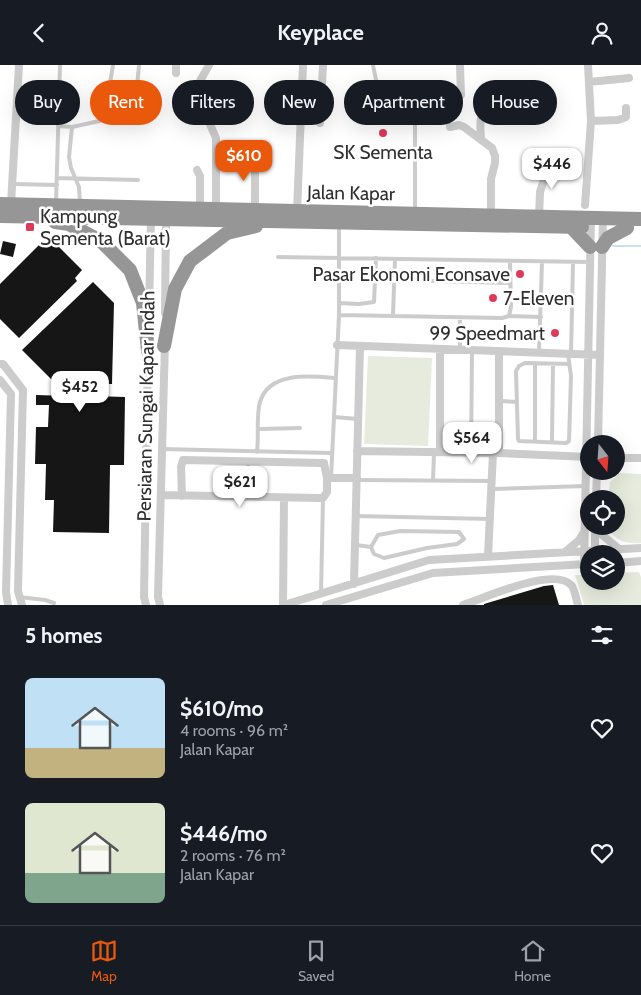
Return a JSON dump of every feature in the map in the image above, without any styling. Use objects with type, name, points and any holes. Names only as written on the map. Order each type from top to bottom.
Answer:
[{"type":"highway","name":"Jalan Kapar","points":[[0,216],[9,208],[56,205],[151,213]]},
{"type":"highway","name":"Jalan Kapar","points":[[9,208],[167,213],[339,223],[571,227],[641,219]]},
{"type":"highway","points":[[9,208],[69,225],[102,242],[130,270],[142,303],[148,351]]},
{"type":"highway","name":"Jalan Kapar","points":[[167,213],[216,209],[491,215],[539,217],[634,228]]},
{"type":"highway","points":[[164,346],[175,289],[190,261],[228,233],[256,226],[310,221]]},
{"type":"highway","points":[[571,227],[596,247],[608,238],[634,228]]},
{"type":"street","points":[[9,208],[13,184],[19,65]]},
{"type":"street","points":[[209,65],[200,81],[200,86],[209,122],[216,138],[216,209]]},
{"type":"street","points":[[297,211],[302,65]]},
{"type":"street","points":[[322,80],[323,65]]},
{"type":"street","points":[[460,65],[460,80]]},
{"type":"street","points":[[585,205],[591,121],[588,65]]},
{"type":"street","points":[[590,82],[629,77]]},
{"type":"street","points":[[591,121],[618,120],[626,117],[626,108]]},
{"type":"street","points":[[450,127],[459,125],[464,127],[492,148],[495,156],[491,179],[491,215]]},
{"type":"street","points":[[480,125],[481,139]]},
{"type":"street","points":[[255,154],[255,210]]},
{"type":"street","points":[[539,217],[540,192],[550,161]]},
{"type":"street","points":[[198,170],[200,176],[200,209]]},
{"type":"street","name":"Persiaran Sungai Kapar Indah","points":[[146,605],[144,597],[151,213]]},
{"type":"street","name":"Persiaran Sungai Kapar Indah","points":[[160,605],[158,597],[167,213]]},
{"type":"street","points":[[597,223],[596,247],[600,355],[598,435]]},
{"type":"street","points":[[587,435],[590,262],[596,247],[597,223]]},
{"type":"street","points":[[337,345],[600,355]]},
{"type":"street","points":[[354,583],[360,346]]},
{"type":"street","points":[[437,452],[440,349]]},
{"type":"street","points":[[488,556],[491,485],[496,453],[499,401],[499,351]]},
{"type":"street","points":[[0,364],[3,364],[23,390],[20,597],[3,593]]},
{"type":"street","points":[[0,380],[11,394],[10,488],[3,593],[8,605]]},
{"type":"street","points":[[357,451],[496,453],[580,457]]},
{"type":"street","points":[[625,458],[641,458]]},
{"type":"street","points":[[161,495],[182,496],[284,498],[321,498],[327,493],[329,478],[324,463],[182,460],[182,496]]},
{"type":"street","points":[[329,478],[357,479]]},
{"type":"street","points":[[586,480],[586,490]]},
{"type":"street","points":[[0,491],[22,485]]},
{"type":"street","points":[[284,498],[284,605],[429,560],[580,551]]},
{"type":"street","points":[[565,552],[582,535]]},
{"type":"street","points":[[604,535],[615,545]]},
{"type":"street","points":[[625,549],[641,548]]},
{"type":"street","points":[[625,562],[641,561]]},
{"type":"street","points":[[326,605],[433,573],[580,564]]},
{"type":"street","points":[[468,604],[526,583],[543,579],[555,579],[566,581],[573,587],[578,605]]},
{"type":"lane","points":[[56,205],[60,65]]},
{"type":"lane","points":[[111,80],[113,65]]},
{"type":"lane","points":[[138,80],[139,65]]},
{"type":"lane","points":[[373,65],[382,110],[388,114],[410,113],[415,118],[415,214]]},
{"type":"lane","points":[[58,126],[72,127],[90,123]]},
{"type":"lane","points":[[72,127],[69,157],[80,191],[80,206]]},
{"type":"lane","points":[[57,177],[138,180]]},
{"type":"lane","points":[[13,184],[57,185]]},
{"type":"lane","points":[[329,478],[339,315],[339,223]]},
{"type":"lane","points":[[278,257],[590,262]]},
{"type":"lane","points":[[339,303],[359,304],[374,302],[376,258]]},
{"type":"lane","points":[[394,315],[395,259]]},
{"type":"lane","points":[[509,315],[511,307],[510,262]]},
{"type":"lane","points":[[539,353],[542,262]]},
{"type":"lane","points":[[569,364],[525,363],[519,366],[516,371],[519,441],[566,443],[570,439],[571,376],[569,364],[573,263]]},
{"type":"lane","points":[[395,280],[510,283]]},
{"type":"lane","points":[[339,315],[502,319],[509,315],[541,317]]},
{"type":"lane","points":[[460,317],[460,350]]},
{"type":"lane","points":[[471,453],[472,351]]},
{"type":"lane","points":[[535,363],[535,442]]},
{"type":"lane","points":[[552,442],[553,364]]},
{"type":"lane","points":[[257,452],[260,401],[268,388],[280,381],[293,377],[335,378]]},
{"type":"lane","points":[[499,401],[517,402]]},
{"type":"lane","points":[[334,417],[358,419]]},
{"type":"lane","points":[[258,429],[300,428]]},
{"type":"lane","points":[[162,449],[332,453]]},
{"type":"lane","points":[[433,481],[437,452]]},
{"type":"lane","points":[[247,497],[248,461]]},
{"type":"lane","points":[[357,479],[491,485],[586,486]]},
{"type":"lane","points":[[321,498],[321,594]]},
{"type":"lane","points":[[356,516],[490,519]]},
{"type":"lane","points":[[400,531],[459,532],[464,539],[457,544],[427,548],[384,558],[374,554],[371,547],[378,535],[400,531]]},
{"type":"lane","points":[[355,545],[371,547]]},
{"type":"lane","points":[[20,597],[54,603]]},
{"type":"shaded area","points":[[368,356],[432,358],[428,446],[364,444]]},
{"type":"shaded area","points":[[625,473],[641,474],[641,543],[621,541],[613,535],[625,535],[625,490],[609,490],[610,482],[612,480],[625,480]]},
{"type":"shaded area","points":[[639,572],[641,577],[641,605],[584,605],[575,575],[580,575],[580,590],[625,590],[625,573]]},
{"type":"building","points":[[48,236],[82,270],[75,278],[77,281],[19,338],[0,319],[0,284]]},
{"type":"building","points":[[3,241],[16,244],[13,257],[0,254]]},
{"type":"building","points":[[93,282],[114,303],[112,384],[103,384],[92,396],[125,397],[124,465],[110,465],[109,533],[53,532],[54,500],[45,500],[46,464],[35,464],[36,427],[48,427],[49,405],[36,405],[36,395],[68,396],[22,350]]},
{"type":"building","points":[[553,585],[559,605],[484,605],[544,586]]},
{"type":"waterway","points":[[613,246],[641,246]]},
{"type":"place","name":"SK Sementa","points":[[383,133]]},
{"type":"place","name":"Kampung Sementa (Barat)","points":[[30,227]]},
{"type":"place","name":"Pasar Ekonomi Econsave","points":[[520,274]]},
{"type":"place","name":"7-Eleven","points":[[493,298]]},
{"type":"place","name":"99 Speedmart","points":[[555,333]]}]
